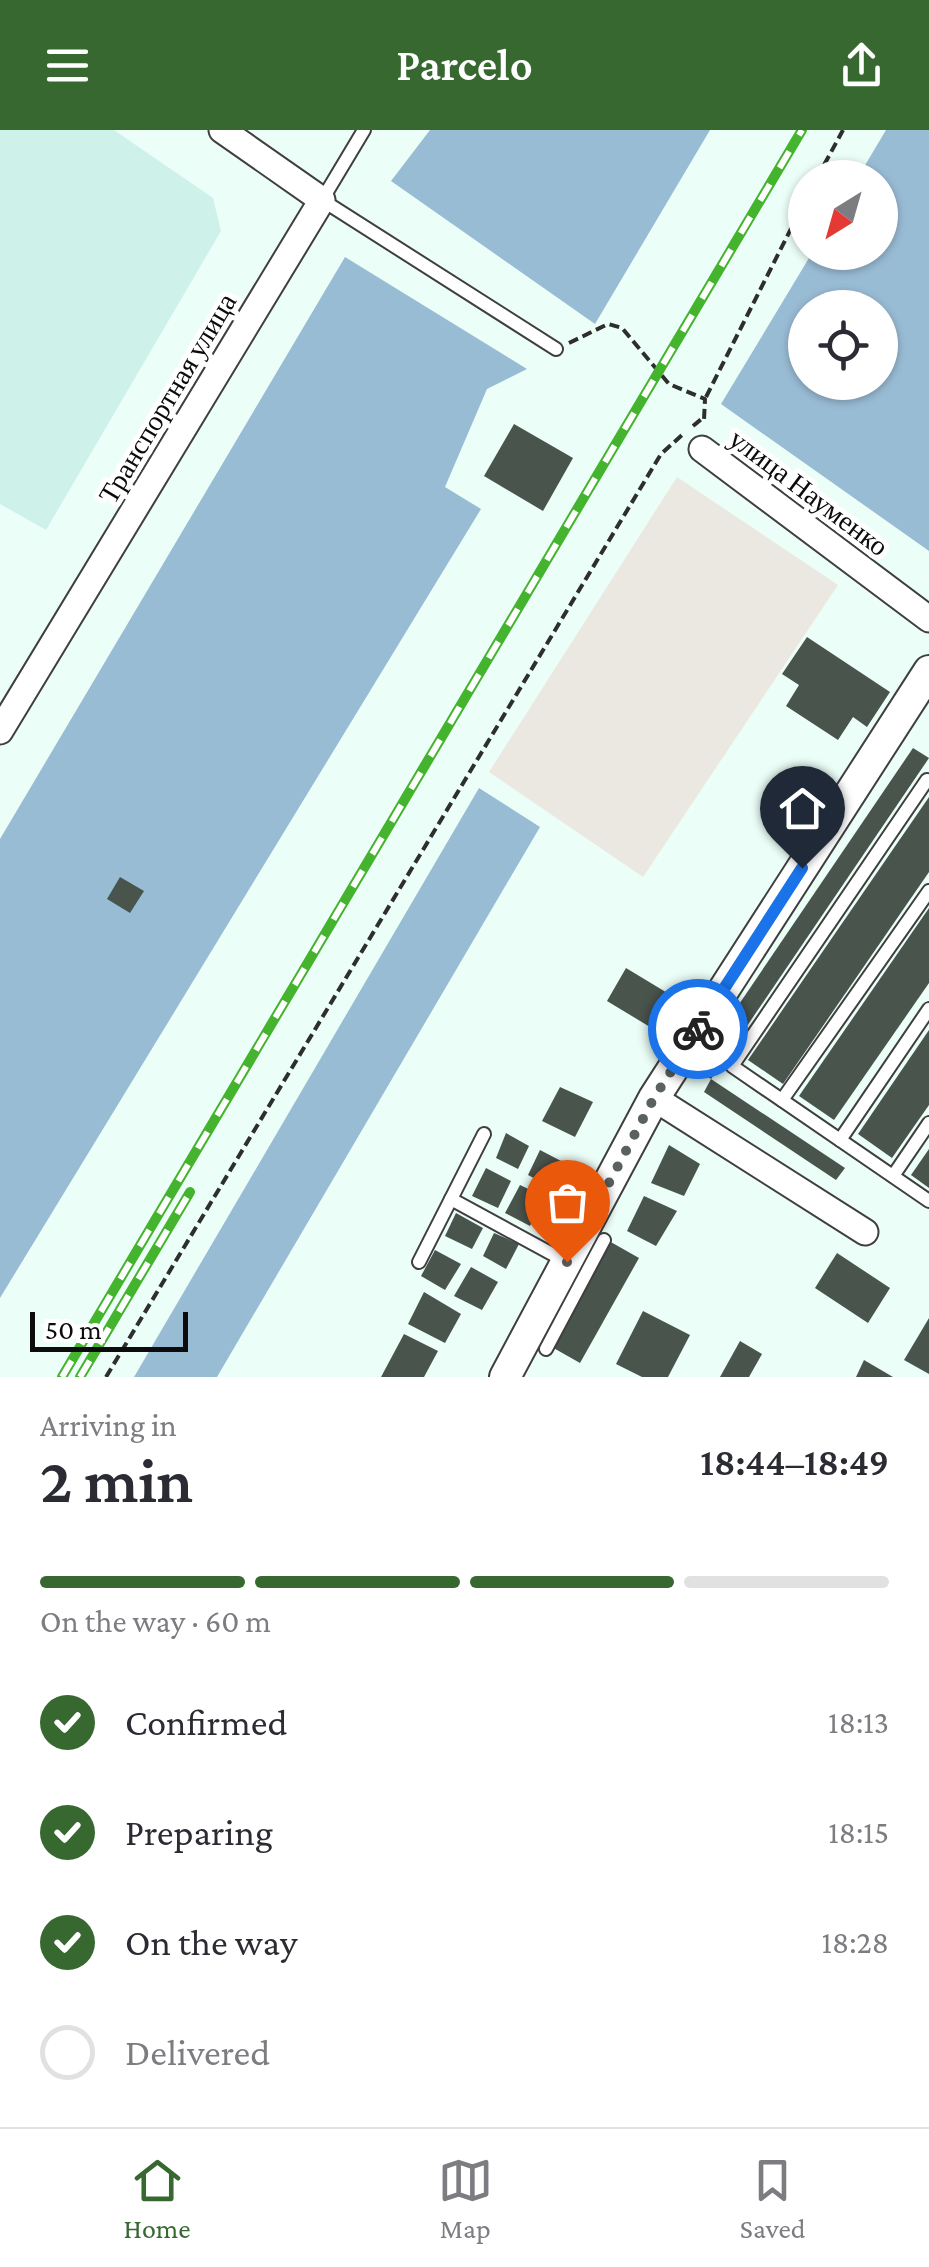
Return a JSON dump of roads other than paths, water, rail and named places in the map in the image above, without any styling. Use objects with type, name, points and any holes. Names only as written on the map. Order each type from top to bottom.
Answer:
[{"type":"street","points":[[222,130],[322,200]]},
{"type":"street","name":"Транспортная улица","points":[[0,731],[322,200]]},
{"type":"street","name":"улица Науменко","points":[[702,450],[929,619]]},
{"type":"street","points":[[505,1377],[566,1290],[654,1098],[929,672]]},
{"type":"street","points":[[654,1098],[865,1232]]},
{"type":"lane","points":[[364,130],[322,200],[556,349]]},
{"type":"lane","points":[[929,782],[732,1066],[929,1201]]},
{"type":"lane","points":[[782,1100],[929,891]]},
{"type":"lane","points":[[840,1140],[929,1009]]},
{"type":"lane","points":[[893,1176],[929,1123]]},
{"type":"lane","points":[[419,1262],[484,1134]]},
{"type":"lane","points":[[452,1199],[566,1290]]},
{"type":"railway","points":[[62,1377],[802,130]]},
{"type":"railway","points":[[80,1377],[190,1192]]}]
